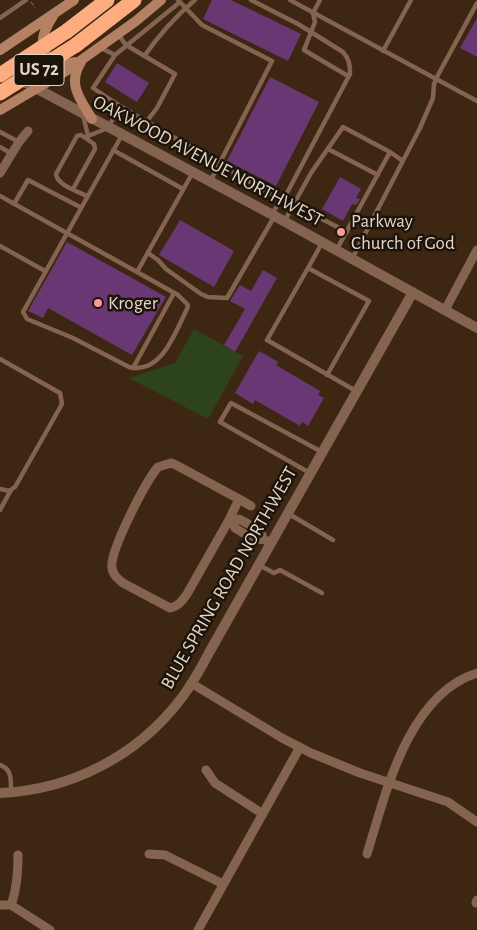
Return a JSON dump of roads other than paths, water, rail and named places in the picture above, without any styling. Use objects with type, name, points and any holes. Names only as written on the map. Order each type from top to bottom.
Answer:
[{"type":"highway","name":"US 72","points":[[0,76],[67,31],[107,0]]},
{"type":"highway","name":"US 72","points":[[0,93],[76,45],[134,0]]},
{"type":"main road","points":[[0,50],[74,0]]},
{"type":"main road","points":[[0,110],[37,89],[100,48],[162,0]]},
{"type":"main road","points":[[54,14],[44,34],[44,53],[57,65],[66,65],[83,59]]},
{"type":"main road","points":[[83,59],[76,71],[75,86],[78,97],[92,119]]},
{"type":"street","name":"OAKWOOD AVENUE NORTHWEST","points":[[0,69],[273,215],[477,328]]},
{"type":"street","points":[[1,171],[28,131]]},
{"type":"street","points":[[445,310],[477,250]]},
{"type":"street","name":"BLUE SPRING ROAD NORTHWEST","points":[[0,793],[36,789],[80,777],[118,757],[155,729],[180,700],[192,683],[259,564],[267,541],[287,513],[413,292]]},
{"type":"street","points":[[239,499],[231,521],[187,594],[180,604],[175,607],[170,608],[123,583],[112,570],[112,562],[125,526],[158,467],[171,463],[176,465],[239,499],[251,506]]},
{"type":"street","points":[[231,521],[239,519],[254,527],[261,531],[267,541]]},
{"type":"street","points":[[367,854],[397,763],[413,732],[433,701],[444,690],[477,672]]},
{"type":"street","points":[[192,683],[300,747],[336,764],[448,802],[477,822]]},
{"type":"street","points":[[198,930],[300,747]]},
{"type":"street","points":[[206,770],[215,783],[263,814]]},
{"type":"street","points":[[149,854],[165,855],[223,884]]},
{"type":"street","points":[[11,905],[18,871],[18,855]]},
{"type":"street","points":[[0,905],[11,905],[50,930]]},
{"type":"lane","points":[[144,55],[157,38],[195,0]]},
{"type":"lane","points":[[148,253],[166,269],[201,294],[208,297],[227,298],[281,200],[287,193],[348,76],[350,66],[348,58],[343,52],[251,0]]},
{"type":"lane","points":[[290,0],[477,102]]},
{"type":"lane","points":[[320,0],[313,13],[315,22],[304,50],[348,76]]},
{"type":"lane","points":[[383,51],[411,0]]},
{"type":"lane","points":[[0,18],[28,1]]},
{"type":"lane","points":[[210,182],[219,165],[272,61],[202,25],[179,1],[115,54],[93,88],[219,165],[281,200]]},
{"type":"lane","points":[[352,259],[420,128],[433,98],[436,80],[477,3]]},
{"type":"lane","points":[[118,34],[126,45],[175,74],[157,108],[147,121]]},
{"type":"lane","points":[[100,48],[115,54]]},
{"type":"lane","points":[[87,137],[108,128],[120,106]]},
{"type":"lane","points":[[82,113],[87,137]]},
{"type":"lane","points":[[284,222],[311,173],[343,128],[403,160]]},
{"type":"lane","points":[[0,132],[19,142]]},
{"type":"lane","points":[[73,189],[95,149],[94,144],[87,137],[81,135],[77,136],[56,174],[59,181],[73,189],[86,196]]},
{"type":"lane","points":[[0,196],[66,233],[137,272],[184,300],[188,309],[165,351],[154,363],[144,367],[133,368],[73,338],[27,319],[22,312],[66,233],[86,196],[122,135]]},
{"type":"lane","points":[[0,147],[12,154]]},
{"type":"lane","points":[[328,149],[378,175]]},
{"type":"lane","points":[[113,150],[183,189]]},
{"type":"lane","points":[[337,250],[390,152]]},
{"type":"lane","points":[[137,272],[193,172]]},
{"type":"lane","points":[[14,204],[28,180],[80,207]]},
{"type":"lane","points":[[293,204],[347,232]]},
{"type":"lane","points":[[322,242],[267,340],[356,391]]},
{"type":"lane","points":[[0,246],[45,271]]},
{"type":"lane","points":[[308,268],[369,301],[327,375]]},
{"type":"lane","points":[[133,368],[174,293]]},
{"type":"lane","points":[[0,359],[60,393],[62,398],[62,404],[0,510]]},
{"type":"lane","points":[[310,473],[220,422],[231,403],[322,452]]},
{"type":"lane","points":[[0,489],[9,491],[12,489]]},
{"type":"lane","points":[[287,513],[333,540]]},
{"type":"lane","points":[[259,564],[274,573],[280,570],[322,593]]},
{"type":"lane","points":[[0,765],[6,767],[10,772],[11,792]]},
{"type":"place","name":"Parkway Church of God","points":[[341,232]]},
{"type":"place","name":"Kroger","points":[[98,303]]}]
